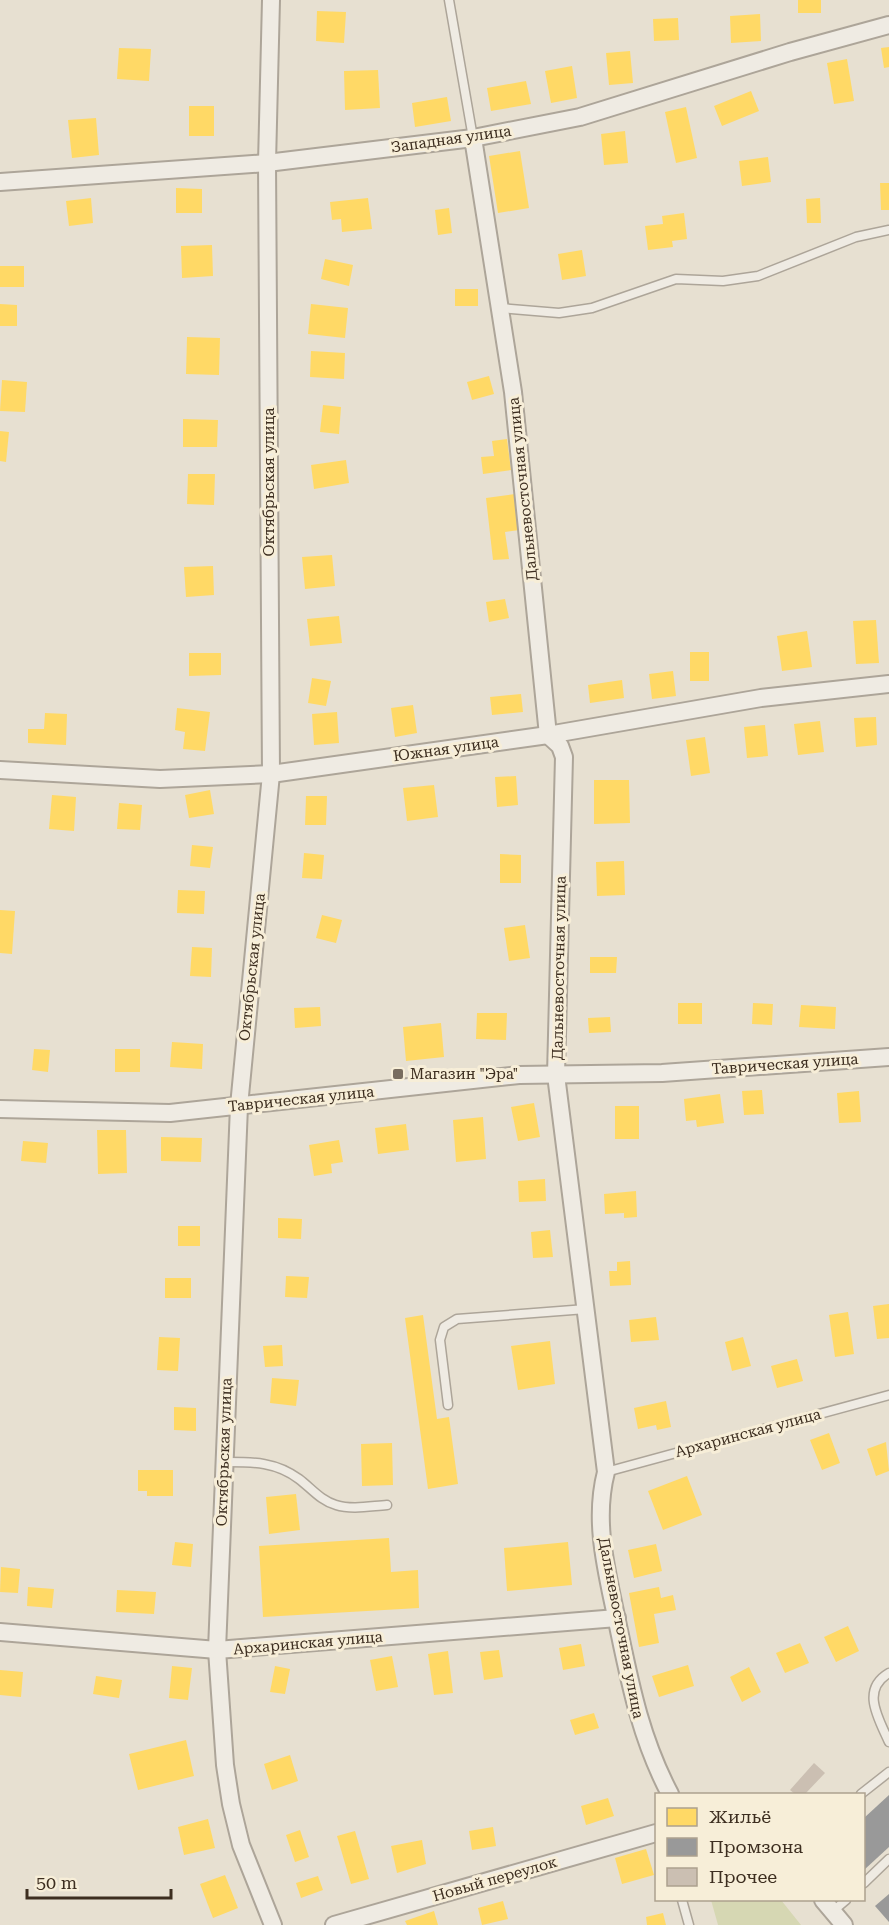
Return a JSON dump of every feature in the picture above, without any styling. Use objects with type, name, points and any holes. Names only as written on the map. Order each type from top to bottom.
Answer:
[{"type":"street","name":"Октябрьская улица","points":[[271,0],[267,163],[272,774],[239,1106],[217,1650],[225,1765],[231,1804],[241,1845],[273,1925]]},
{"type":"street","name":"Западная улица","points":[[0,182],[267,163],[473,138],[580,117],[790,52],[889,25]]},
{"type":"street","name":"Дальневосточная улица","points":[[473,138],[500,308],[529,530],[548,735],[560,746],[564,770],[556,1075],[606,1472],[602,1490],[600,1522],[637,1717],[656,1769],[669,1793]]},
{"type":"street","name":"Южная улица","points":[[0,770],[160,779],[272,774],[548,735],[761,698],[889,684]]},
{"type":"street","name":"Таврическая улица","points":[[0,1109],[134,1113],[239,1106],[519,1075],[662,1073],[889,1057]]},
{"type":"street","name":"Архаринская улица","points":[[0,1632],[217,1650],[617,1618]]},
{"type":"street","name":"Новый переулок","points":[[334,1925],[655,1834]]},
{"type":"street","points":[[834,1903],[844,1925]]},
{"type":"lane","points":[[449,0],[473,138]]},
{"type":"lane","points":[[500,308],[559,313],[592,308],[676,279],[723,281],[758,276],[856,237],[889,230]]},
{"type":"lane","points":[[448,1405],[440,1340],[444,1327],[457,1319],[586,1309]]},
{"type":"lane","name":"Архаринская улица","points":[[606,1472],[889,1395]]},
{"type":"lane","points":[[223,1462],[260,1462],[280,1467],[298,1478],[323,1500],[336,1505],[352,1507],[387,1505]]},
{"type":"lane","points":[[889,1673],[875,1685],[873,1695],[875,1711],[889,1742]]},
{"type":"lane","points":[[862,1793],[889,1772]]},
{"type":"lane","points":[[865,1882],[889,1859]]},
{"type":"lane","points":[[683,1901],[689,1925]]},
{"type":"green space","points":[[711,1901],[782,1901],[801,1925],[718,1925]]},
{"type":"building: Жильё","points":[[798,0],[821,0],[821,13],[798,13]]},
{"type":"building: Жильё","points":[[317,11],[346,12],[344,43],[316,41]]},
{"type":"building: Жильё","points":[[760,14],[761,41],[731,43],[730,16]]},
{"type":"building: Жильё","points":[[678,18],[679,40],[654,41],[653,19]]},
{"type":"building: Жильё","points":[[889,47],[889,67],[884,68],[881,48]]},
{"type":"building: Жильё","points":[[119,48],[151,49],[149,81],[117,79]]},
{"type":"building: Жильё","points":[[630,51],[633,83],[609,85],[606,53]]},
{"type":"building: Жильё","points":[[847,59],[854,101],[834,104],[827,63]]},
{"type":"building: Жильё","points":[[572,66],[577,98],[551,103],[545,71]]},
{"type":"building: Жильё","points":[[378,70],[380,108],[345,110],[344,71]]},
{"type":"building: Жильё","points":[[526,81],[531,104],[491,111],[487,88]]},
{"type":"building: Жильё","points":[[751,91],[759,111],[722,126],[714,106]]},
{"type":"building: Жильё","points":[[447,97],[451,121],[415,127],[412,103]]},
{"type":"building: Жильё","points":[[189,106],[214,106],[214,136],[189,136]]},
{"type":"building: Жильё","points":[[686,107],[697,158],[676,163],[665,112]]},
{"type":"building: Жильё","points":[[96,118],[99,155],[72,158],[68,120]]},
{"type":"building: Жильё","points":[[625,131],[628,163],[604,165],[601,134]]},
{"type":"building: Жильё","points":[[520,151],[529,208],[498,213],[489,156]]},
{"type":"building: Жильё","points":[[768,157],[771,182],[742,186],[739,161]]},
{"type":"building: Жильё","points":[[880,183],[889,183],[889,210],[881,210]]},
{"type":"building: Жильё","points":[[176,188],[202,189],[202,213],[176,213]]},
{"type":"building: Жильё","points":[[91,198],[93,223],[69,226],[66,201]]},
{"type":"building: Жильё","points":[[368,198],[372,229],[342,232],[341,219],[332,220],[330,202]]},
{"type":"building: Жильё","points":[[820,198],[821,223],[807,223],[806,199]]},
{"type":"building: Жильё","points":[[449,208],[452,233],[438,235],[435,210]]},
{"type":"building: Жильё","points":[[684,213],[687,239],[672,241],[673,247],[648,250],[645,226],[663,224],[662,216]]},
{"type":"building: Жильё","points":[[212,245],[213,276],[182,278],[181,246]]},
{"type":"building: Жильё","points":[[582,250],[586,276],[562,280],[558,254]]},
{"type":"building: Жильё","points":[[325,259],[353,265],[349,286],[321,279]]},
{"type":"building: Жильё","points":[[0,266],[24,266],[24,287],[0,287]]},
{"type":"building: Жильё","points":[[455,289],[478,289],[478,306],[455,306]]},
{"type":"building: Жильё","points":[[0,304],[17,305],[17,326],[0,326]]},
{"type":"building: Жильё","points":[[311,304],[348,308],[345,338],[308,334]]},
{"type":"building: Жильё","points":[[187,337],[220,338],[219,375],[186,374]]},
{"type":"building: Жильё","points":[[311,351],[345,353],[344,379],[310,377]]},
{"type":"building: Жильё","points":[[489,376],[494,394],[472,400],[467,382]]},
{"type":"building: Жильё","points":[[2,380],[27,382],[25,412],[0,411]]},
{"type":"building: Жильё","points":[[323,405],[341,407],[339,434],[320,432]]},
{"type":"building: Жильё","points":[[183,419],[218,420],[217,447],[183,447]]},
{"type":"building: Жильё","points":[[0,431],[9,432],[6,462],[0,461]]},
{"type":"building: Жильё","points":[[507,439],[511,470],[483,474],[481,457],[494,456],[492,441]]},
{"type":"building: Жильё","points":[[346,460],[349,483],[314,489],[311,465]]},
{"type":"building: Жильё","points":[[188,474],[215,474],[214,505],[187,504]]},
{"type":"building: Жильё","points":[[515,494],[520,530],[505,532],[509,559],[493,560],[486,498]]},
{"type":"building: Жильё","points":[[332,555],[335,586],[305,589],[302,557]]},
{"type":"building: Жильё","points":[[213,566],[214,595],[186,597],[184,567]]},
{"type":"building: Жильё","points":[[505,599],[509,618],[489,622],[486,602]]},
{"type":"building: Жильё","points":[[339,616],[342,643],[310,646],[307,619]]},
{"type":"building: Жильё","points":[[876,620],[879,663],[856,664],[853,621]]},
{"type":"building: Жильё","points":[[807,631],[812,667],[782,671],[777,636]]},
{"type":"building: Жильё","points":[[690,652],[709,652],[709,681],[690,681]]},
{"type":"building: Жильё","points":[[189,653],[221,653],[221,675],[189,676]]},
{"type":"building: Жильё","points":[[673,671],[676,696],[652,699],[649,674]]},
{"type":"building: Жильё","points":[[312,678],[331,681],[326,706],[308,703]]},
{"type":"building: Жильё","points":[[622,680],[624,698],[590,703],[588,685]]},
{"type":"building: Жильё","points":[[521,694],[523,712],[492,715],[490,697]]},
{"type":"building: Жильё","points":[[413,705],[417,733],[395,737],[391,708]]},
{"type":"building: Жильё","points":[[177,708],[210,712],[205,751],[183,749],[185,732],[175,730]]},
{"type":"building: Жильё","points":[[337,712],[339,743],[314,745],[312,714]]},
{"type":"building: Жильё","points":[[45,713],[67,714],[66,745],[28,743],[28,729],[44,729]]},
{"type":"building: Жильё","points":[[876,717],[877,745],[856,747],[854,718]]},
{"type":"building: Жильё","points":[[820,721],[824,752],[798,755],[794,724]]},
{"type":"building: Жильё","points":[[765,725],[768,756],[747,758],[744,727]]},
{"type":"building: Жильё","points":[[705,737],[710,773],[691,776],[686,740]]},
{"type":"building: Жильё","points":[[516,776],[518,805],[497,807],[495,777]]},
{"type":"building: Жильё","points":[[594,780],[629,780],[630,823],[594,824]]},
{"type":"building: Жильё","points":[[434,785],[438,817],[407,821],[403,788]]},
{"type":"building: Жильё","points":[[210,790],[214,814],[189,818],[185,795]]},
{"type":"building: Жильё","points":[[52,795],[76,797],[74,831],[49,829]]},
{"type":"building: Жильё","points":[[306,796],[327,796],[326,825],[305,825]]},
{"type":"building: Жильё","points":[[119,803],[142,805],[140,830],[117,829]]},
{"type":"building: Жильё","points":[[192,845],[213,847],[210,868],[190,866]]},
{"type":"building: Жильё","points":[[304,853],[324,855],[322,879],[302,878]]},
{"type":"building: Жильё","points":[[500,854],[521,855],[521,883],[500,883]]},
{"type":"building: Жильё","points":[[624,861],[625,895],[597,896],[596,862]]},
{"type":"building: Жильё","points":[[178,890],[205,891],[204,914],[177,913]]},
{"type":"building: Жильё","points":[[0,910],[15,911],[12,954],[0,953]]},
{"type":"building: Жильё","points":[[322,915],[342,920],[336,943],[316,938]]},
{"type":"building: Жильё","points":[[525,925],[530,958],[509,961],[504,928]]},
{"type":"building: Жильё","points":[[192,947],[212,948],[211,977],[190,976]]},
{"type":"building: Жильё","points":[[590,957],[617,957],[616,973],[590,973]]},
{"type":"building: Жильё","points":[[678,1003],[702,1003],[702,1024],[678,1024]]},
{"type":"building: Жильё","points":[[753,1003],[773,1004],[772,1025],[752,1024]]},
{"type":"building: Жильё","points":[[801,1005],[836,1007],[835,1029],[799,1027]]},
{"type":"building: Жильё","points":[[320,1007],[321,1026],[295,1028],[294,1008]]},
{"type":"building: Жильё","points":[[477,1013],[507,1013],[506,1040],[476,1039]]},
{"type":"building: Жильё","points":[[610,1017],[611,1032],[589,1033],[588,1018]]},
{"type":"building: Жильё","points":[[441,1023],[444,1057],[406,1061],[403,1027]]},
{"type":"building: Жильё","points":[[172,1042],[203,1044],[202,1069],[170,1067]]},
{"type":"building: Жильё","points":[[34,1049],[50,1050],[48,1072],[32,1070]]},
{"type":"building: Жильё","points":[[115,1049],[140,1049],[140,1072],[115,1072]]},
{"type":"building: Жильё","points":[[762,1090],[764,1114],[744,1115],[742,1091]]},
{"type":"building: Жильё","points":[[859,1091],[861,1122],[839,1123],[837,1093]]},
{"type":"building: Жильё","points":[[720,1094],[724,1123],[697,1127],[696,1120],[686,1121],[684,1099]]},
{"type":"building: Жильё","points":[[534,1103],[540,1137],[518,1141],[511,1107]]},
{"type":"building: Жильё","points":[[615,1106],[639,1106],[639,1139],[615,1139]]},
{"type":"building: Жильё","points":[[483,1117],[486,1159],[456,1162],[453,1120]]},
{"type":"building: Жильё","points":[[406,1124],[409,1150],[378,1154],[375,1128]]},
{"type":"building: Жильё","points":[[97,1130],[126,1130],[127,1173],[98,1174]]},
{"type":"building: Жильё","points":[[161,1137],[202,1138],[201,1162],[161,1161]]},
{"type":"building: Жильё","points":[[339,1140],[343,1162],[331,1164],[332,1173],[314,1176],[309,1145]]},
{"type":"building: Жильё","points":[[23,1141],[48,1143],[46,1163],[21,1161]]},
{"type":"building: Жильё","points":[[545,1179],[546,1201],[519,1202],[518,1181]]},
{"type":"building: Жильё","points":[[636,1191],[637,1217],[624,1218],[624,1213],[605,1214],[604,1194]]},
{"type":"building: Жильё","points":[[278,1218],[302,1219],[301,1239],[278,1238]]},
{"type":"building: Жильё","points":[[178,1226],[200,1226],[200,1246],[178,1246]]},
{"type":"building: Жильё","points":[[550,1230],[553,1257],[533,1258],[531,1232]]},
{"type":"building: Жильё","points":[[630,1261],[631,1285],[610,1286],[609,1271],[617,1271],[617,1262]]},
{"type":"building: Жильё","points":[[286,1276],[309,1277],[307,1298],[285,1297]]},
{"type":"building: Жильё","points":[[165,1278],[191,1278],[191,1298],[165,1298]]},
{"type":"building: Жильё","points":[[889,1304],[889,1338],[877,1339],[873,1306]]},
{"type":"building: Жильё","points":[[848,1312],[854,1354],[835,1357],[829,1315]]},
{"type":"building: Жильё","points":[[423,1315],[437,1419],[449,1417],[458,1484],[428,1489],[405,1318]]},
{"type":"building: Жильё","points":[[656,1317],[659,1340],[631,1342],[629,1320]]},
{"type":"building: Жильё","points":[[159,1337],[180,1338],[178,1371],[157,1370]]},
{"type":"building: Жильё","points":[[743,1337],[751,1366],[732,1371],[725,1342]]},
{"type":"building: Жильё","points":[[550,1341],[555,1384],[518,1390],[511,1346]]},
{"type":"building: Жильё","points":[[282,1345],[283,1366],[265,1367],[263,1346]]},
{"type":"building: Жильё","points":[[797,1359],[803,1381],[777,1388],[771,1366]]},
{"type":"building: Жильё","points":[[272,1378],[299,1380],[296,1406],[270,1403]]},
{"type":"building: Жильё","points":[[666,1401],[671,1427],[657,1430],[656,1425],[638,1429],[634,1408]]},
{"type":"building: Жильё","points":[[174,1407],[196,1408],[196,1431],[174,1430]]},
{"type":"building: Жильё","points":[[829,1433],[840,1463],[822,1470],[810,1440]]},
{"type":"building: Жильё","points":[[886,1442],[889,1471],[876,1476],[867,1449]]},
{"type":"building: Жильё","points":[[392,1443],[393,1485],[362,1486],[361,1444]]},
{"type":"building: Жильё","points":[[138,1470],[173,1470],[173,1496],[147,1496],[147,1491],[138,1491]]},
{"type":"building: Жильё","points":[[687,1476],[702,1515],[663,1530],[648,1491]]},
{"type":"building: Жильё","points":[[296,1494],[300,1530],[269,1534],[266,1497]]},
{"type":"building: Жильё","points":[[389,1538],[391,1572],[418,1570],[419,1608],[263,1617],[259,1546]]},
{"type":"building: Жильё","points":[[175,1542],[193,1544],[191,1567],[172,1565]]},
{"type":"building: Жильё","points":[[568,1542],[572,1585],[507,1591],[504,1548]]},
{"type":"building: Жильё","points":[[656,1544],[662,1571],[634,1578],[628,1550]]},
{"type":"building: Жильё","points":[[1,1567],[20,1569],[18,1593],[0,1592]]},
{"type":"building: Жильё","points":[[28,1587],[54,1589],[52,1608],[27,1606]]},
{"type":"building: Жильё","points":[[659,1587],[661,1598],[673,1595],[676,1610],[654,1614],[659,1643],[639,1647],[629,1593]]},
{"type":"building: Жильё","points":[[117,1590],[156,1592],[154,1614],[116,1612]]},
{"type":"building: Жильё","points":[[848,1626],[859,1651],[836,1662],[824,1637]]},
{"type":"building: Жильё","points":[[800,1643],[809,1663],[785,1673],[776,1653]]},
{"type":"building: Жильё","points":[[581,1644],[585,1666],[563,1670],[559,1648]]},
{"type":"building: Жильё","points":[[499,1650],[503,1677],[484,1680],[480,1652]]},
{"type":"building: Жильё","points":[[448,1651],[453,1693],[434,1695],[428,1654]]},
{"type":"building: Жильё","points":[[392,1656],[398,1687],[376,1691],[370,1660]]},
{"type":"building: Жильё","points":[[688,1665],[694,1686],[659,1697],[652,1676]]},
{"type":"building: Жильё","points":[[172,1666],[192,1668],[188,1700],[169,1698]]},
{"type":"building: Жильё","points":[[275,1666],[290,1669],[285,1694],[270,1692]]},
{"type":"building: Жильё","points":[[749,1667],[761,1692],[742,1702],[730,1677]]},
{"type":"building: Жильё","points":[[0,1670],[23,1672],[21,1697],[0,1695]]},
{"type":"building: Жильё","points":[[96,1676],[122,1680],[119,1698],[93,1694]]},
{"type":"building: Жильё","points":[[594,1713],[599,1728],[575,1735],[570,1720]]},
{"type":"building: Жильё","points":[[186,1740],[194,1776],[138,1790],[129,1754]]},
{"type":"building: Жильё","points":[[290,1755],[298,1781],[272,1790],[264,1764]]},
{"type":"building: Жильё","points":[[608,1798],[614,1816],[586,1825],[581,1806]]},
{"type":"building: Жильё","points":[[208,1819],[215,1848],[184,1855],[178,1827]]},
{"type":"building: Жильё","points":[[493,1827],[496,1846],[472,1850],[469,1831]]},
{"type":"building: Жильё","points":[[300,1830],[309,1857],[295,1862],[286,1835]]},
{"type":"building: Жильё","points":[[355,1831],[369,1879],[351,1884],[337,1836]]},
{"type":"building: Жильё","points":[[422,1840],[426,1864],[397,1873],[391,1846]]},
{"type":"building: Жильё","points":[[646,1849],[654,1875],[622,1884],[615,1858]]},
{"type":"building: Жильё","points":[[225,1875],[238,1908],[213,1918],[200,1884]]},
{"type":"building: Жильё","points":[[318,1876],[323,1890],[301,1898],[296,1883]]},
{"type":"building: Жильё","points":[[503,1901],[508,1919],[482,1925],[478,1908]]},
{"type":"building: Жильё","points":[[434,1911],[438,1925],[407,1925],[405,1921]]},
{"type":"building: Жильё","points":[[663,1913],[666,1925],[647,1925],[646,1917]]},
{"type":"building: Промзона","points":[[889,1795],[889,1847],[865,1869],[865,1817]]},
{"type":"building: Промзона","points":[[889,1894],[889,1922],[875,1906]]},
{"type":"building: Прочее","points":[[814,1763],[825,1773],[806,1793],[794,1793],[790,1790]]},
{"type":"place","name":"Магазин \"Эра\"","points":[[398,1074]]}]
